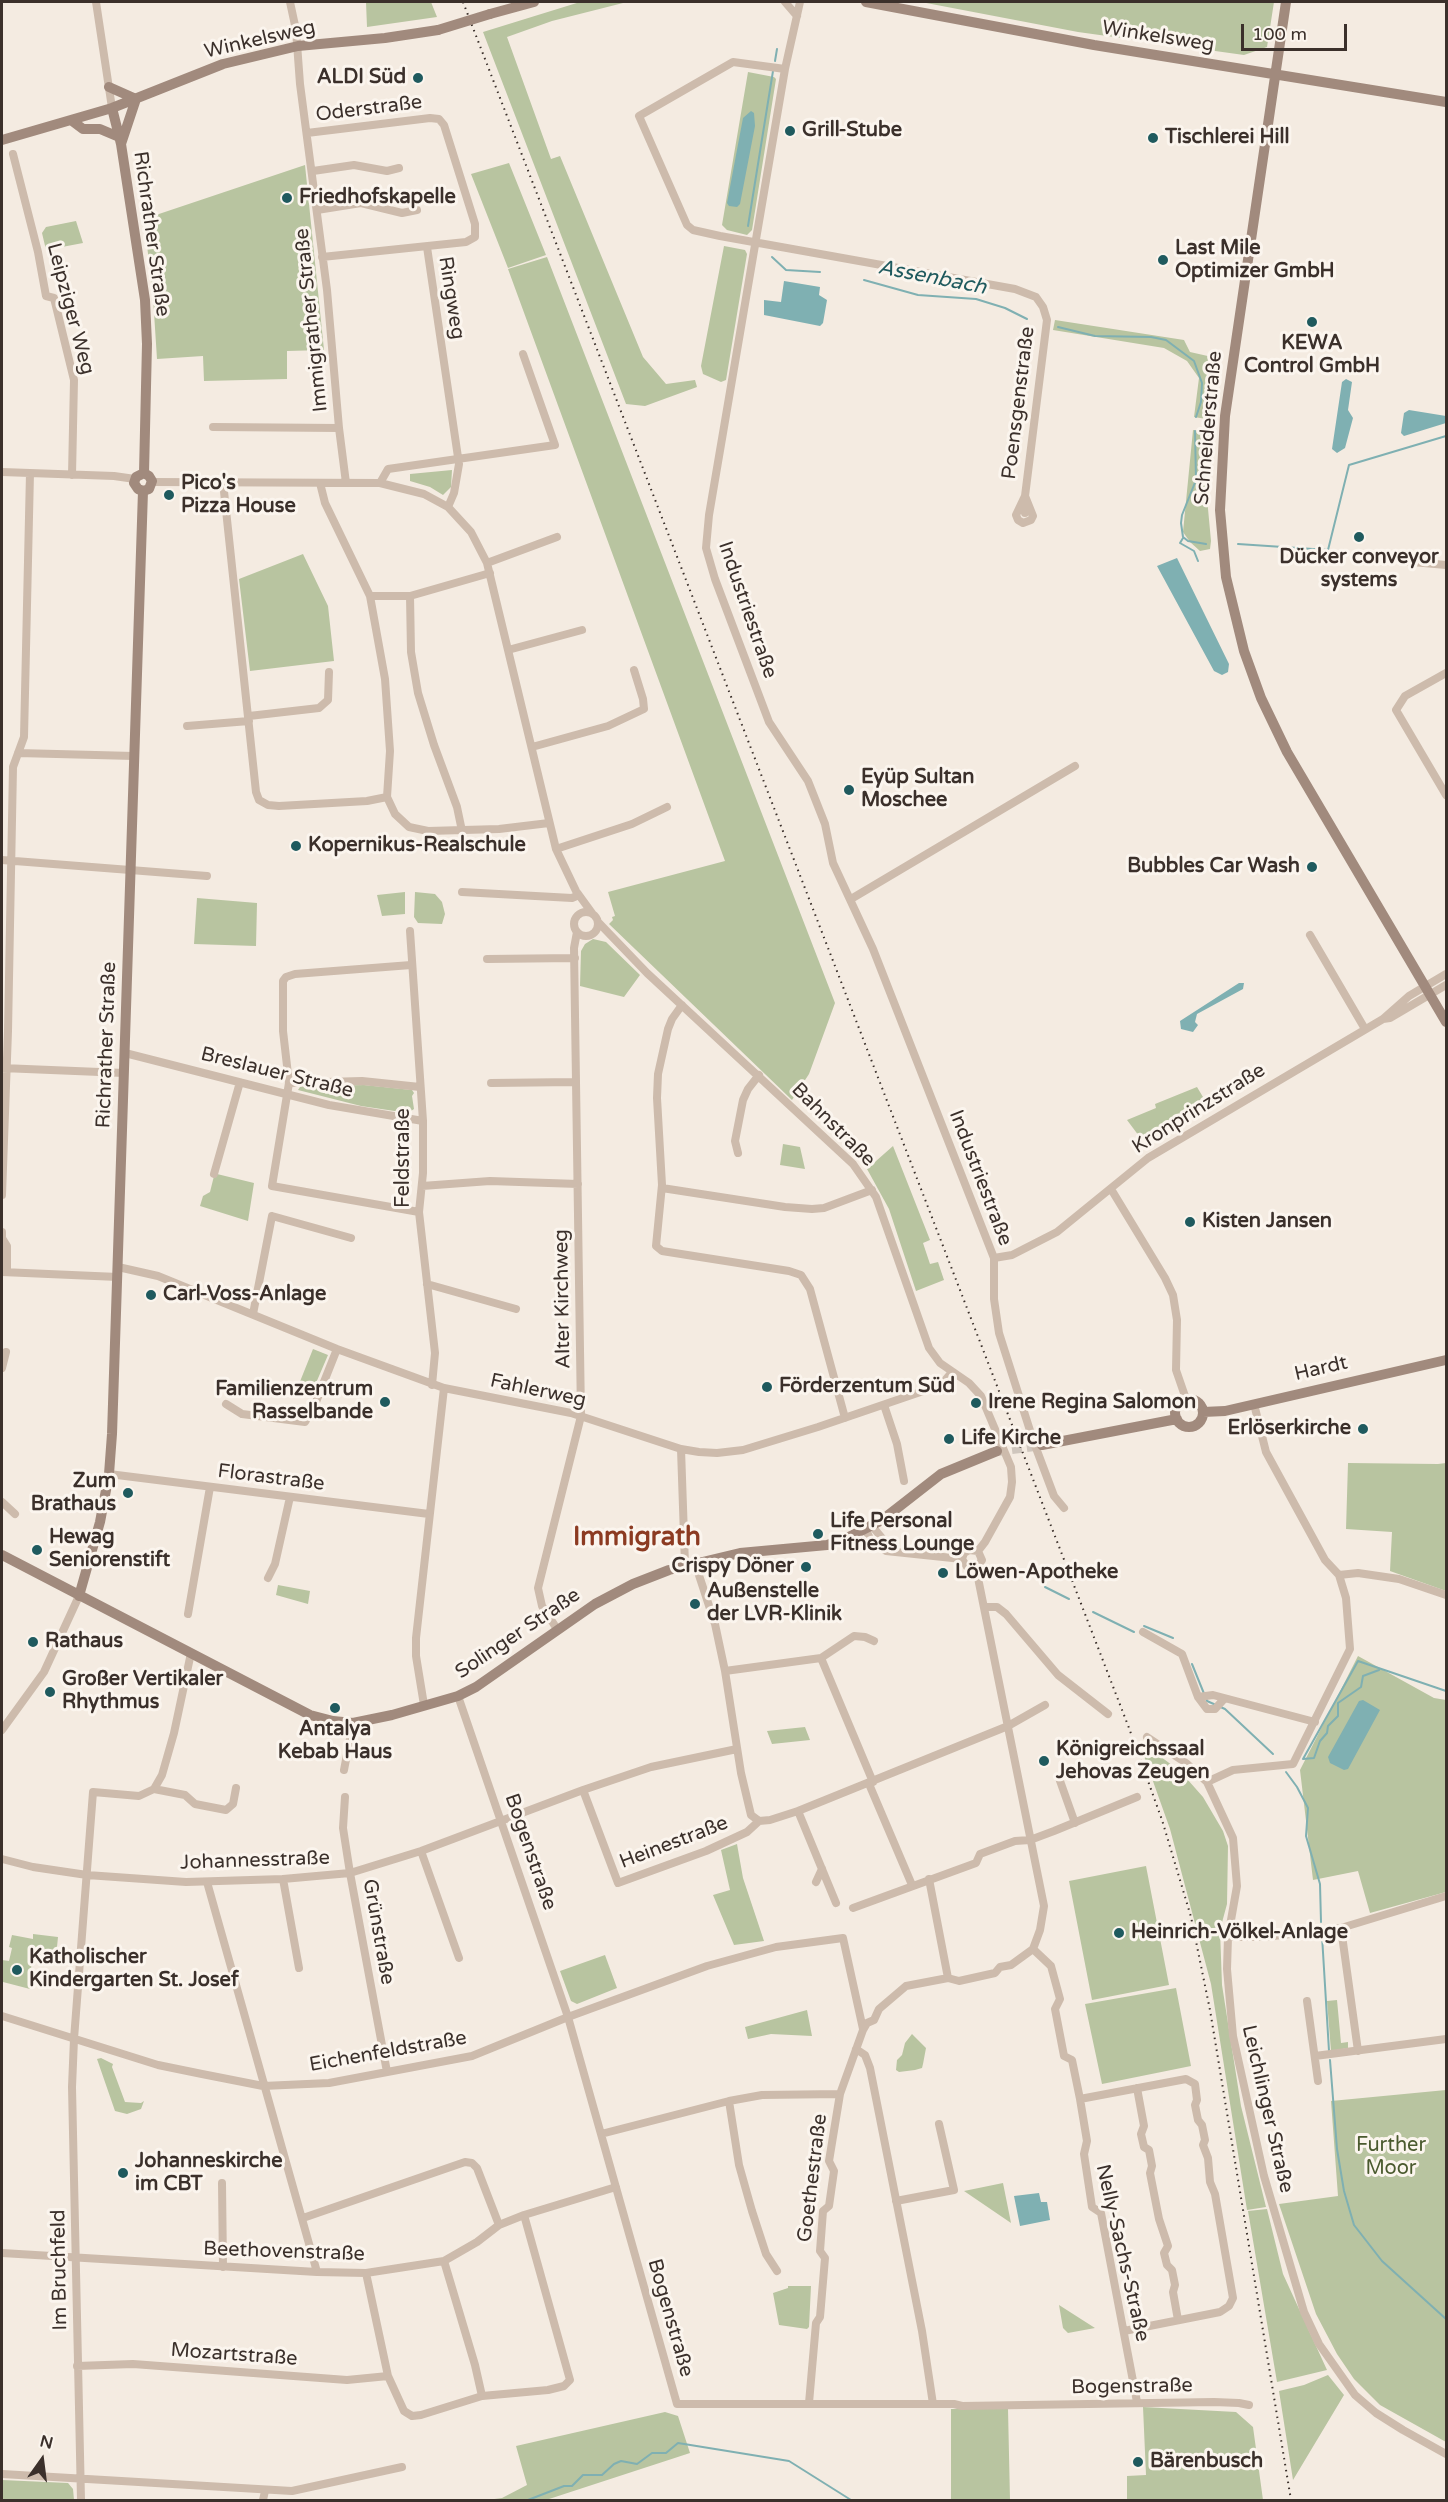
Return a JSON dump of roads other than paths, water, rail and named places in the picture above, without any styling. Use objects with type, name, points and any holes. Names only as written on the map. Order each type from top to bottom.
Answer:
[{"type":"main road","name":"Winkelsweg","points":[[2,140],[112,108],[223,64],[298,46],[386,38],[438,30],[534,2]]},
{"type":"main road","name":"Winkelsweg","points":[[866,2],[1094,45],[1446,102]]},
{"type":"main road","name":"Schneiderstraße","points":[[1286,2],[1232,358],[1222,445],[1220,510],[1228,591],[1250,670],[1287,752],[1446,1022]]},
{"type":"main road","points":[[71,120],[82,129],[100,129],[120,141],[136,99],[109,87]]},
{"type":"main road","name":"Richrather Straße","points":[[112,108],[120,141],[145,300],[147,344],[139,476]]},
{"type":"main road","points":[[139,476],[149,476],[152,482],[149,489],[143,491],[135,486],[139,476]]},
{"type":"main road","name":"Richrather Straße","points":[[79,1596],[100,1522],[109,1474],[118,1272],[143,491]]},
{"type":"main road","name":"Hardt","points":[[1203,1412],[1225,1411],[1446,1360]]},
{"type":"main road","points":[[1186,1400],[1198,1401],[1203,1412],[1199,1422],[1192,1426],[1184,1425],[1177,1419],[1177,1407],[1186,1400]]},
{"type":"main road","points":[[1042,1444],[1177,1419]]},
{"type":"main road","name":"Solinger Straße","points":[[2,1555],[310,1715],[353,1723],[382,1718],[458,1696],[476,1687],[595,1604],[633,1584],[690,1564],[740,1553],[827,1545],[869,1528],[940,1474],[997,1451]]},
{"type":"street","name":"Richrather Straße","points":[[96,2],[112,108]]},
{"type":"street","name":"Immigrather Straße","points":[[290,2],[298,46],[346,483]]},
{"type":"street","points":[[785,2],[797,16]]},
{"type":"street","name":"Industriestraße","points":[[800,2],[786,69],[709,514],[706,548],[715,579],[769,722],[808,781],[825,824],[833,862],[880,967],[994,1258],[994,1299],[999,1333],[1033,1440],[1054,1496],[1064,1508]]},
{"type":"street","points":[[757,243],[689,228],[639,116],[733,62],[786,69]]},
{"type":"street","name":"Oderstraße","points":[[307,133],[430,118],[439,119],[444,125],[476,233],[472,240],[466,243],[427,247]]},
{"type":"street","name":"Leipziger Weg","points":[[14,154],[38,252],[46,296],[54,298],[74,380],[72,475]]},
{"type":"street","points":[[312,171],[354,165],[387,171],[399,168]]},
{"type":"street","points":[[317,210],[361,203],[402,213],[417,210]]},
{"type":"street","name":"Poensgenstraße","points":[[757,243],[1015,289],[1036,297],[1043,307],[1047,320],[1024,513]]},
{"type":"street","name":"Ringweg","points":[[322,257],[427,247],[459,458],[454,493],[448,507]]},
{"type":"street","points":[[380,483],[388,469],[555,445],[523,354]]},
{"type":"street","points":[[213,427],[339,428]]},
{"type":"street","points":[[2,472],[139,476]]},
{"type":"street","points":[[2,1195],[13,767],[24,731],[30,473]]},
{"type":"street","points":[[152,482],[380,483],[424,494],[448,507],[471,532],[487,563],[556,849],[579,895],[598,923],[591,935],[577,932],[574,924],[580,914],[579,895]]},
{"type":"street","points":[[223,482],[256,792],[260,800],[279,806],[387,797]]},
{"type":"street","points":[[320,483],[325,503],[370,596],[385,679],[390,751],[387,797],[395,814],[409,827],[418,831],[462,831],[549,823]]},
{"type":"street","points":[[487,563],[557,537]]},
{"type":"street","points":[[1401,561],[1446,565]]},
{"type":"street","points":[[370,596],[410,596],[490,573]]},
{"type":"street","points":[[410,596],[411,652],[418,693],[434,745],[458,807],[462,831]]},
{"type":"street","points":[[508,650],[582,630]]},
{"type":"street","points":[[531,747],[608,726],[644,709],[633,670]]},
{"type":"street","points":[[187,726],[319,708],[328,700],[329,672]]},
{"type":"street","points":[[1446,673],[1405,696],[1396,710],[1446,795]]},
{"type":"street","points":[[18,753],[134,756]]},
{"type":"street","points":[[851,899],[1075,766]]},
{"type":"street","points":[[556,849],[632,824],[667,807]]},
{"type":"street","points":[[2,860],[207,876]]},
{"type":"street","points":[[462,892],[572,898],[579,895]]},
{"type":"street","points":[[580,914],[592,913]]},
{"type":"street","name":"Bahnstraße","points":[[598,923],[619,946],[853,1164],[872,1190],[880,1205],[929,1348],[940,1363],[969,1383],[981,1396],[1009,1462],[1012,1475],[1010,1497],[978,1551]]},
{"type":"street","name":"Feldstraße","points":[[410,931],[423,1120],[422,1186],[419,1212],[435,1353],[432,1384]]},
{"type":"street","name":"Alter Kirchweg","points":[[557,1629],[542,1606],[538,1588],[581,1416],[575,1082],[574,948],[577,932]]},
{"type":"street","name":"Bahnstraße","points":[[591,935],[606,938],[619,946]]},
{"type":"street","name":"Alter Kirchweg","points":[[575,958],[577,949],[591,935]]},
{"type":"street","points":[[1310,935],[1365,1029]]},
{"type":"street","points":[[487,959],[575,958]]},
{"type":"street","points":[[411,964],[295,974],[286,977],[281,992],[289,1083],[272,1186],[419,1212]]},
{"type":"street","name":"Kronprinzstraße","points":[[994,1258],[1012,1255],[1058,1232],[1148,1158],[1175,1140],[1365,1029],[1383,1019],[1390,1018],[1446,974]]},
{"type":"street","name":"Kronprinzstraße","points":[[1428,990],[1446,985]]},
{"type":"street","points":[[682,1005],[668,1029],[658,1074],[657,1098],[662,1188],[656,1244],[659,1250],[789,1271],[804,1278],[810,1289],[845,1418]]},
{"type":"street","name":"Breslauer Straße","points":[[125,1053],[329,1105],[423,1120]]},
{"type":"street","points":[[4,1069],[124,1073]]},
{"type":"street","points":[[738,1153],[735,1141],[743,1100],[759,1075]]},
{"type":"street","points":[[214,1174],[240,1082]]},
{"type":"street","name":"Breslauer Straße","points":[[289,1083],[362,1082],[420,1087]]},
{"type":"street","points":[[491,1083],[575,1082]]},
{"type":"street","points":[[422,1186],[490,1181],[578,1184]]},
{"type":"street","points":[[662,1188],[812,1209],[824,1208],[872,1190]]},
{"type":"street","points":[[1111,1189],[1173,1295],[1177,1320],[1176,1370],[1186,1400]]},
{"type":"street","points":[[253,1314],[272,1216],[351,1238]]},
{"type":"street","points":[[2,1232],[2,1238],[7,1246],[4,1272]]},
{"type":"street","name":"Fahlerweg","points":[[4,1272],[118,1272],[158,1276],[337,1349],[444,1388],[581,1416],[681,1449],[717,1453],[743,1450],[884,1405],[941,1385],[952,1372]]},
{"type":"street","points":[[427,1284],[516,1309]]},
{"type":"street","points":[[226,1404],[242,1414],[305,1422],[314,1407],[337,1349]]},
{"type":"street","points":[[2,1368],[6,1352]]},
{"type":"street","points":[[424,1705],[416,1656],[416,1638],[444,1388]]},
{"type":"street","points":[[1207,1782],[1233,1770],[1293,1764],[1350,1649],[1346,1598],[1339,1575],[1325,1560],[1266,1452],[1254,1404]]},
{"type":"street","points":[[884,1405],[897,1444],[903,1481]]},
{"type":"street","points":[[681,1449],[690,1564],[715,1624],[737,1749],[752,1815],[759,1821]]},
{"type":"street","name":"Florastraße","points":[[109,1474],[429,1514]]},
{"type":"street","points":[[188,1614],[210,1487]]},
{"type":"street","points":[[268,1578],[275,1564],[290,1497]]},
{"type":"street","points":[[2,1502],[15,1514]]},
{"type":"street","points":[[869,1528],[871,1541],[886,1551],[962,1559]]},
{"type":"street","points":[[962,1559],[966,1551],[972,1549],[978,1551],[982,1560],[976,1568],[1044,1906],[1040,1930],[1033,1949]]},
{"type":"street","points":[[962,1559],[967,1567],[976,1568]]},
{"type":"street","points":[[1339,1575],[1358,1573],[1399,1579],[1446,1595]]},
{"type":"street","points":[[2,1730],[44,1672],[79,1596]]},
{"type":"street","points":[[984,1607],[997,1607],[1006,1614],[1058,1675],[1108,1714]]},
{"type":"street","points":[[1143,1632],[1182,1653],[1198,1697],[1207,1709],[1215,1709],[1224,1699]]},
{"type":"street","points":[[725,1671],[821,1658],[855,1636],[866,1636],[874,1641]]},
{"type":"street","points":[[191,1653],[174,1733],[162,1775],[154,1789],[185,1795],[195,1804],[226,1810],[233,1804],[236,1788]]},
{"type":"street","points":[[821,1658],[912,1885]]},
{"type":"street","points":[[1198,1697],[1208,1695],[1315,1722]]},
{"type":"street","name":"Bogenstraße","points":[[458,1696],[568,2017],[677,2404],[954,2404],[962,2406],[1137,2402],[1249,2405]]},
{"type":"street","name":"Heinestraße","points":[[583,1790],[618,1883],[706,1851],[747,1832],[759,1821],[798,1811],[1008,1726],[1045,1705]]},
{"type":"street","points":[[344,1770],[353,1723]]},
{"type":"street","name":"Leichlinger Straße","points":[[1148,1737],[1186,1763],[1207,1782],[1233,1838],[1236,1886],[1228,1937],[1228,2002],[1235,2048],[1264,2176],[1304,2312],[1318,2344],[1355,2395],[1403,2430],[1446,2454]]},
{"type":"street","name":"Johannesstraße","points":[[2,1859],[33,1867],[87,1875],[207,1882],[350,1873],[421,1851],[651,1767],[737,1749]]},
{"type":"street","points":[[1059,1778],[1075,1823]]},
{"type":"street","name":"Im Bruchfeld","points":[[81,2500],[77,2366],[78,2258],[72,2095],[74,2039],[93,1792],[139,1796],[154,1789]]},
{"type":"street","name":"Grünstraße","points":[[345,1797],[344,1828],[350,1873],[387,2072]]},
{"type":"street","points":[[853,1908],[929,1878],[976,1863],[981,1854],[1016,1841],[1030,1840],[1137,1797]]},
{"type":"street","points":[[798,1811],[836,1903]]},
{"type":"street","points":[[421,1851],[459,1958]]},
{"type":"street","points":[[816,1882],[822,1869]]},
{"type":"street","points":[[929,1878],[948,1978]]},
{"type":"street","points":[[283,1879],[299,1968]]},
{"type":"street","points":[[207,1882],[317,2272]]},
{"type":"street","points":[[1228,1937],[1265,1937],[1341,1928],[1446,1896]]},
{"type":"street","points":[[1341,1928],[1358,2051]]},
{"type":"street","name":"Eichenfeldstraße","points":[[2,2016],[158,2065],[263,2086],[329,2083],[472,2056],[568,2017],[736,1957],[776,1947],[843,1938],[863,2030]]},
{"type":"street","name":"Goethestraße","points":[[809,2403],[816,2323],[820,2318],[825,2258],[820,2251],[823,2211],[829,2206],[834,2171],[829,2161],[840,2094],[863,2030],[867,2023],[874,2020],[879,2009],[906,1986],[948,1978],[958,1981],[995,1973],[999,1967],[1011,1965],[1033,1949]]},
{"type":"street","name":"Nelly-Sachs-Straße","points":[[1033,1949],[1051,1966],[1060,1999],[1055,2009],[1064,2056],[1072,2060],[1080,2099],[1087,2141],[1084,2154],[1092,2207],[1101,2213],[1137,2402]]},
{"type":"street","points":[[1307,2001],[1318,2081]]},
{"type":"street","points":[[1315,2056],[1446,2039]]},
{"type":"street","points":[[856,2049],[865,2055],[868,2062],[933,2404]]},
{"type":"street","points":[[1080,2099],[1186,2079],[1195,2084],[1197,2100],[1195,2105],[1205,2140],[1203,2145],[1208,2158],[1210,2182],[1233,2298],[1220,2312],[1124,2331]]},
{"type":"street","points":[[1137,2088],[1144,2126],[1142,2134],[1144,2147],[1149,2150],[1152,2166],[1150,2173],[1161,2227],[1165,2232],[1168,2246],[1164,2253],[1167,2265],[1172,2270],[1178,2320]]},
{"type":"street","points":[[601,2134],[729,2101],[762,2095],[840,2094]]},
{"type":"street","points":[[729,2101],[739,2165],[766,2254],[777,2271]]},
{"type":"street","points":[[896,2201],[954,2190],[939,2124]]},
{"type":"street","points":[[303,2218],[465,2162],[472,2163],[477,2168],[499,2225]]},
{"type":"street","points":[[222,2183],[223,2267]]},
{"type":"street","name":"Beethovenstraße","points":[[2,2253],[223,2267],[366,2273],[444,2260],[477,2242],[499,2225],[524,2214],[616,2187]]},
{"type":"street","points":[[366,2273],[388,2376],[404,2412],[412,2416],[421,2415],[482,2396],[548,2390],[564,2386],[570,2380],[524,2214]]},
{"type":"street","points":[[444,2260],[482,2396]]},
{"type":"street","name":"Mozartstraße","points":[[77,2366],[134,2364],[347,2380],[388,2376]]},
{"type":"street","points":[[2,2474],[292,2491],[402,2467]]},
{"type":"street","points":[[263,2500],[265,2491]]},
{"type":"water","points":[[751,111],[754,113],[755,126],[740,204],[737,207],[729,206],[727,203],[743,118]]},
{"type":"water","points":[[784,281],[820,287],[819,295],[827,300],[823,323],[820,326],[764,315],[764,300],[781,302]]},
{"type":"water","points":[[1346,379],[1352,382],[1348,410],[1353,418],[1345,448],[1337,453],[1332,449],[1342,382]]},
{"type":"water","points":[[1409,410],[1446,416],[1446,423],[1404,436],[1401,433],[1404,413]]},
{"type":"water","points":[[1177,558],[1229,664],[1228,672],[1222,675],[1214,671],[1157,566]]},
{"type":"water","points":[[1239,983],[1244,983],[1243,989],[1197,1014],[1195,1022],[1198,1025],[1193,1032],[1181,1029],[1180,1021]]},
{"type":"water","points":[[1363,1700],[1380,1710],[1348,1769],[1344,1770],[1330,1763],[1328,1757],[1359,1701]]},
{"type":"water","points":[[1039,2193],[1041,2202],[1047,2202],[1050,2220],[1020,2226],[1014,2196]]},
{"type":"waterway","name":"Assenbach","points":[[775,61],[777,49]]},
{"type":"waterway","name":"Assenbach","points":[[748,226],[773,71]]},
{"type":"waterway","name":"Assenbach","points":[[772,257],[786,270],[820,272]]},
{"type":"waterway","name":"Assenbach","points":[[864,280],[918,295],[976,299],[1005,308],[1027,319]]},
{"type":"waterway","name":"Assenbach","points":[[1058,327],[1095,336],[1151,337],[1166,340],[1194,361],[1202,383],[1201,402],[1196,417]]},
{"type":"waterway","name":"Assenbach","points":[[1195,431],[1196,480],[1181,523],[1183,537],[1188,541],[1206,544]]},
{"type":"waterway","name":"Assenbach","points":[[1238,544],[1328,550],[1349,465],[1446,436]]},
{"type":"waterway","points":[[1183,538],[1180,543],[1194,551],[1198,561]]},
{"type":"waterway","points":[[1045,1587],[1069,1599]]},
{"type":"waterway","points":[[1093,1612],[1134,1632]]},
{"type":"waterway","points":[[1144,1626],[1173,1638]]},
{"type":"waterway","points":[[1303,1759],[1358,1661],[1446,1691]]},
{"type":"waterway","points":[[1192,1664],[1207,1701],[1225,1709],[1273,1754]]},
{"type":"waterway","points":[[1303,1759],[1314,1758],[1320,1741],[1327,1733],[1328,1726],[1338,1716],[1338,1703],[1361,1687],[1363,1676],[1379,1670]]},
{"type":"waterway","points":[[1286,1772],[1308,1808],[1306,1836],[1320,1884],[1321,1922]]},
{"type":"waterway","points":[[1322,1936],[1329,2051]]},
{"type":"waterway","points":[[1330,2060],[1337,2149],[1344,2191],[1354,2225],[1382,2261],[1446,2319]]},
{"type":"waterway","points":[[528,2500],[564,2486],[572,2486],[583,2475],[602,2475],[621,2461],[637,2464],[652,2453],[666,2453],[678,2443],[789,2461],[851,2500]]},
{"type":"tunnel","points":[[997,1451],[1042,1445]]},
{"type":"railway","points":[[463,2],[1129,1728],[1162,1820],[1191,1917],[1210,2010],[1291,2500]]},
{"type":"place","name":"ALDI Süd","points":[[418,78]]},
{"type":"place","name":"Grill-Stube","points":[[790,131]]},
{"type":"place","name":"Tischlerei Hill","points":[[1153,138]]},
{"type":"place","name":"Friedhofskapelle","points":[[287,198]]},
{"type":"place","name":"Last Mile Optimizer GmbH","points":[[1163,260]]},
{"type":"place","name":"KEWA Control GmbH","points":[[1312,322]]},
{"type":"place","name":"Pico's Pizza House","points":[[169,495]]},
{"type":"place","name":"Dücker conveyor systems","points":[[1359,537]]},
{"type":"place","name":"Eyüp Sultan Moschee","points":[[849,790]]},
{"type":"place","name":"Kopernikus-Realschule","points":[[296,846]]},
{"type":"place","name":"Bubbles Car Wash","points":[[1312,867]]},
{"type":"place","name":"Kisten Jansen","points":[[1190,1222]]},
{"type":"place","name":"Carl-Voss-Anlage","points":[[151,1295]]},
{"type":"place","name":"Förderzentum Süd","points":[[767,1387]]},
{"type":"place","name":"Familienzentrum Rasselbande","points":[[385,1402]]},
{"type":"place","name":"Irene Regina Salomon","points":[[976,1403]]},
{"type":"place","name":"Erlöserkirche","points":[[1363,1429]]},
{"type":"place","name":"Life Kirche","points":[[949,1439]]},
{"type":"place","name":"Zum Brathaus","points":[[128,1493]]},
{"type":"place","name":"Life Personal Fitness Lounge","points":[[818,1534]]},
{"type":"place","name":"Hewag Seniorenstift","points":[[37,1550]]},
{"type":"place","name":"Crispy Döner","points":[[806,1567]]},
{"type":"place","name":"Löwen-Apotheke","points":[[943,1573]]},
{"type":"place","name":"Außenstelle der LVR-Klinik","points":[[695,1604]]},
{"type":"place","name":"Rathaus","points":[[33,1642]]},
{"type":"place","name":"Großer Vertikaler Rhythmus","points":[[50,1692]]},
{"type":"place","name":"Antalya Kebab Haus","points":[[335,1708]]},
{"type":"place","name":"Königreichssaal Jehovas Zeugen","points":[[1044,1761]]},
{"type":"place","name":"Heinrich-Völkel-Anlage","points":[[1119,1933]]},
{"type":"place","name":"Katholischer Kindergarten St. Josef","points":[[17,1970]]},
{"type":"place","name":"Johanneskirche im CBT","points":[[123,2173]]},
{"type":"place","name":"Bärenbusch","points":[[1138,2462]]},
{"type":"district","name":"Immigrath","points":[[637,1538]]},
{"type":"park label","name":"Further Moor","points":[[1391,2158]]}]
